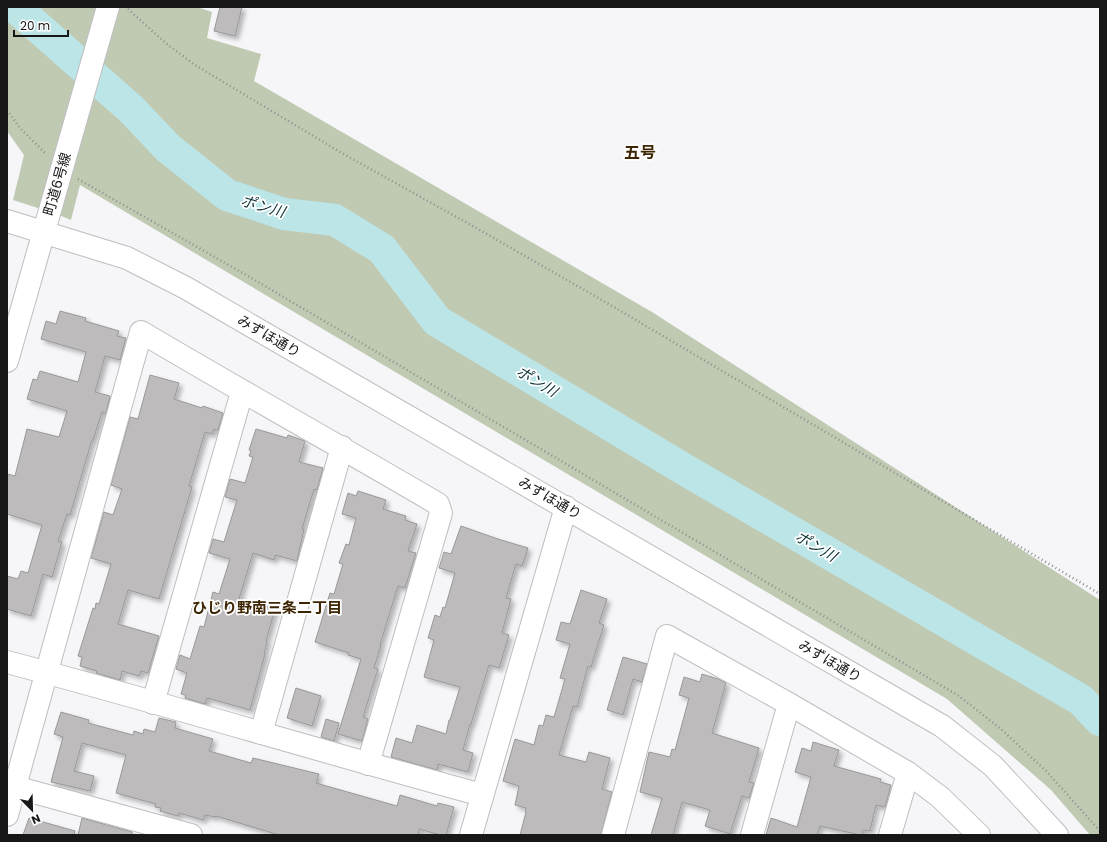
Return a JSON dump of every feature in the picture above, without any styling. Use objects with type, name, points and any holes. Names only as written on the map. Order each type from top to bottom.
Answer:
[{"type":"street","name":"町道6号線","points":[[7,361],[11,331],[44,232],[108,7]]},
{"type":"street","name":"みずほ通り","points":[[7,221],[127,258],[186,288],[942,726],[993,766],[1057,835]]},
{"type":"street","points":[[7,815],[141,332],[242,392],[342,447],[438,504],[441,513],[368,764]]},
{"type":"street","points":[[153,703],[242,392]]},
{"type":"street","points":[[261,733],[342,447]]},
{"type":"street","points":[[470,835],[566,507]]},
{"type":"street","points":[[613,835],[667,636],[790,704],[908,773],[940,797],[979,835]]},
{"type":"street","points":[[7,662],[482,795]]},
{"type":"street","points":[[752,835],[790,704]]},
{"type":"street","points":[[890,835],[908,773]]},
{"type":"street","points":[[15,787],[191,835]]},
{"type":"path","points":[[126,7],[168,45],[195,65],[340,152],[614,307],[1100,594]]},
{"type":"path","points":[[7,110],[20,128],[63,163],[248,276],[959,696],[1001,729],[1047,772],[1100,832]]},
{"type":"green space","points":[[7,7],[96,7],[44,210],[13,200],[24,155],[7,131]]},
{"type":"green space","points":[[108,7],[197,7],[212,12],[207,38],[261,54],[254,81],[652,312],[1100,600],[1100,835],[1090,835],[1051,790],[947,699],[80,185],[71,220],[49,211]]},
{"type":"building","points":[[220,7],[242,7],[235,36],[214,31]]},
{"type":"building","points":[[60,311],[86,318],[85,321],[119,331],[117,336],[126,338],[120,360],[105,356],[95,392],[110,396],[106,413],[102,412],[92,440],[70,515],[67,514],[58,541],[62,542],[52,577],[43,574],[31,616],[7,609],[7,576],[18,579],[21,571],[28,573],[42,525],[7,514],[7,474],[15,476],[27,429],[59,437],[67,411],[27,399],[33,379],[37,380],[40,371],[78,382],[86,352],[41,339],[46,321],[56,324]]},
{"type":"building","points":[[150,375],[179,383],[174,399],[202,408],[203,406],[223,413],[218,430],[214,429],[212,434],[205,432],[189,486],[192,487],[159,599],[128,590],[118,624],[159,636],[148,673],[141,671],[139,676],[122,671],[120,680],[96,673],[97,671],[80,666],[82,657],[78,656],[93,608],[95,609],[96,603],[99,604],[111,564],[91,558],[104,512],[113,515],[122,489],[111,485],[130,417],[138,419]]},
{"type":"building","points":[[256,429],[287,438],[288,435],[305,441],[299,462],[323,468],[317,490],[314,489],[302,529],[304,529],[297,561],[275,555],[274,560],[253,553],[239,599],[275,609],[250,710],[207,698],[205,704],[185,698],[186,695],[181,694],[187,673],[176,669],[180,655],[190,659],[200,626],[204,627],[213,592],[219,594],[230,559],[209,553],[213,539],[224,542],[237,500],[225,497],[230,479],[245,483],[253,457],[249,456],[251,451],[249,450]]},
{"type":"building","points":[[358,491],[386,500],[383,509],[406,516],[405,520],[417,524],[408,551],[416,553],[405,588],[398,586],[374,668],[378,669],[363,717],[368,719],[362,741],[338,734],[361,659],[348,655],[349,653],[315,642],[330,593],[334,594],[343,564],[339,563],[346,544],[349,545],[356,518],[342,514],[348,493],[356,496]]},
{"type":"building","points":[[461,526],[528,548],[522,566],[516,564],[506,598],[511,599],[502,633],[509,635],[499,668],[489,665],[463,750],[473,753],[468,772],[438,764],[437,770],[391,757],[396,738],[412,743],[417,725],[446,734],[460,687],[424,677],[434,640],[428,638],[435,615],[440,617],[443,607],[445,608],[455,573],[439,568],[444,552],[451,554]]},
{"type":"building","points":[[581,590],[607,599],[599,623],[604,625],[591,667],[588,666],[577,707],[573,706],[559,755],[586,762],[589,752],[610,758],[602,789],[612,792],[601,835],[520,835],[526,808],[515,805],[519,786],[503,781],[515,739],[534,745],[539,725],[543,726],[546,715],[554,717],[565,679],[560,678],[570,644],[556,640],[561,622],[570,624]]},
{"type":"building","points":[[623,657],[647,664],[642,682],[633,679],[623,715],[607,710]]},
{"type":"building","points":[[702,674],[726,683],[712,733],[759,748],[749,782],[754,783],[749,798],[742,796],[730,834],[705,826],[710,810],[682,802],[673,835],[651,835],[662,798],[640,792],[649,752],[670,757],[672,749],[675,750],[689,698],[679,695],[684,677],[700,682]]},
{"type":"building","points":[[296,688],[321,696],[312,726],[287,718]]},
{"type":"building","points":[[61,712],[89,720],[88,723],[133,735],[134,731],[143,734],[144,729],[155,732],[159,718],[176,722],[175,728],[213,739],[209,751],[251,763],[253,758],[319,774],[316,783],[397,806],[400,795],[437,806],[438,803],[454,807],[446,835],[440,835],[419,829],[418,835],[279,835],[216,816],[205,815],[203,820],[179,813],[178,816],[160,811],[161,808],[155,807],[156,804],[116,793],[126,755],[82,743],[74,771],[94,776],[90,791],[51,782],[63,737],[54,734]]},
{"type":"building","points":[[326,719],[339,723],[334,741],[321,737]]},
{"type":"building","points":[[813,742],[839,750],[834,766],[881,779],[880,782],[891,785],[885,807],[876,805],[870,831],[863,830],[862,835],[860,835],[820,826],[817,835],[766,835],[771,818],[797,827],[811,777],[795,772],[802,748],[811,751]]},
{"type":"building","points":[[29,818],[75,831],[74,835],[23,835]]},
{"type":"building","points":[[82,818],[132,832],[132,835],[78,835]]},
{"type":"waterway","name":"ポン川","points":[[15,7],[131,109],[168,148],[227,195],[284,214],[335,220],[382,249],[437,321],[687,471],[1081,700],[1100,720]]},
{"type":"district","name":"五号","points":[[640,152]]},
{"type":"district","name":"ひじり野南三条二丁目","points":[[267,607]]}]
